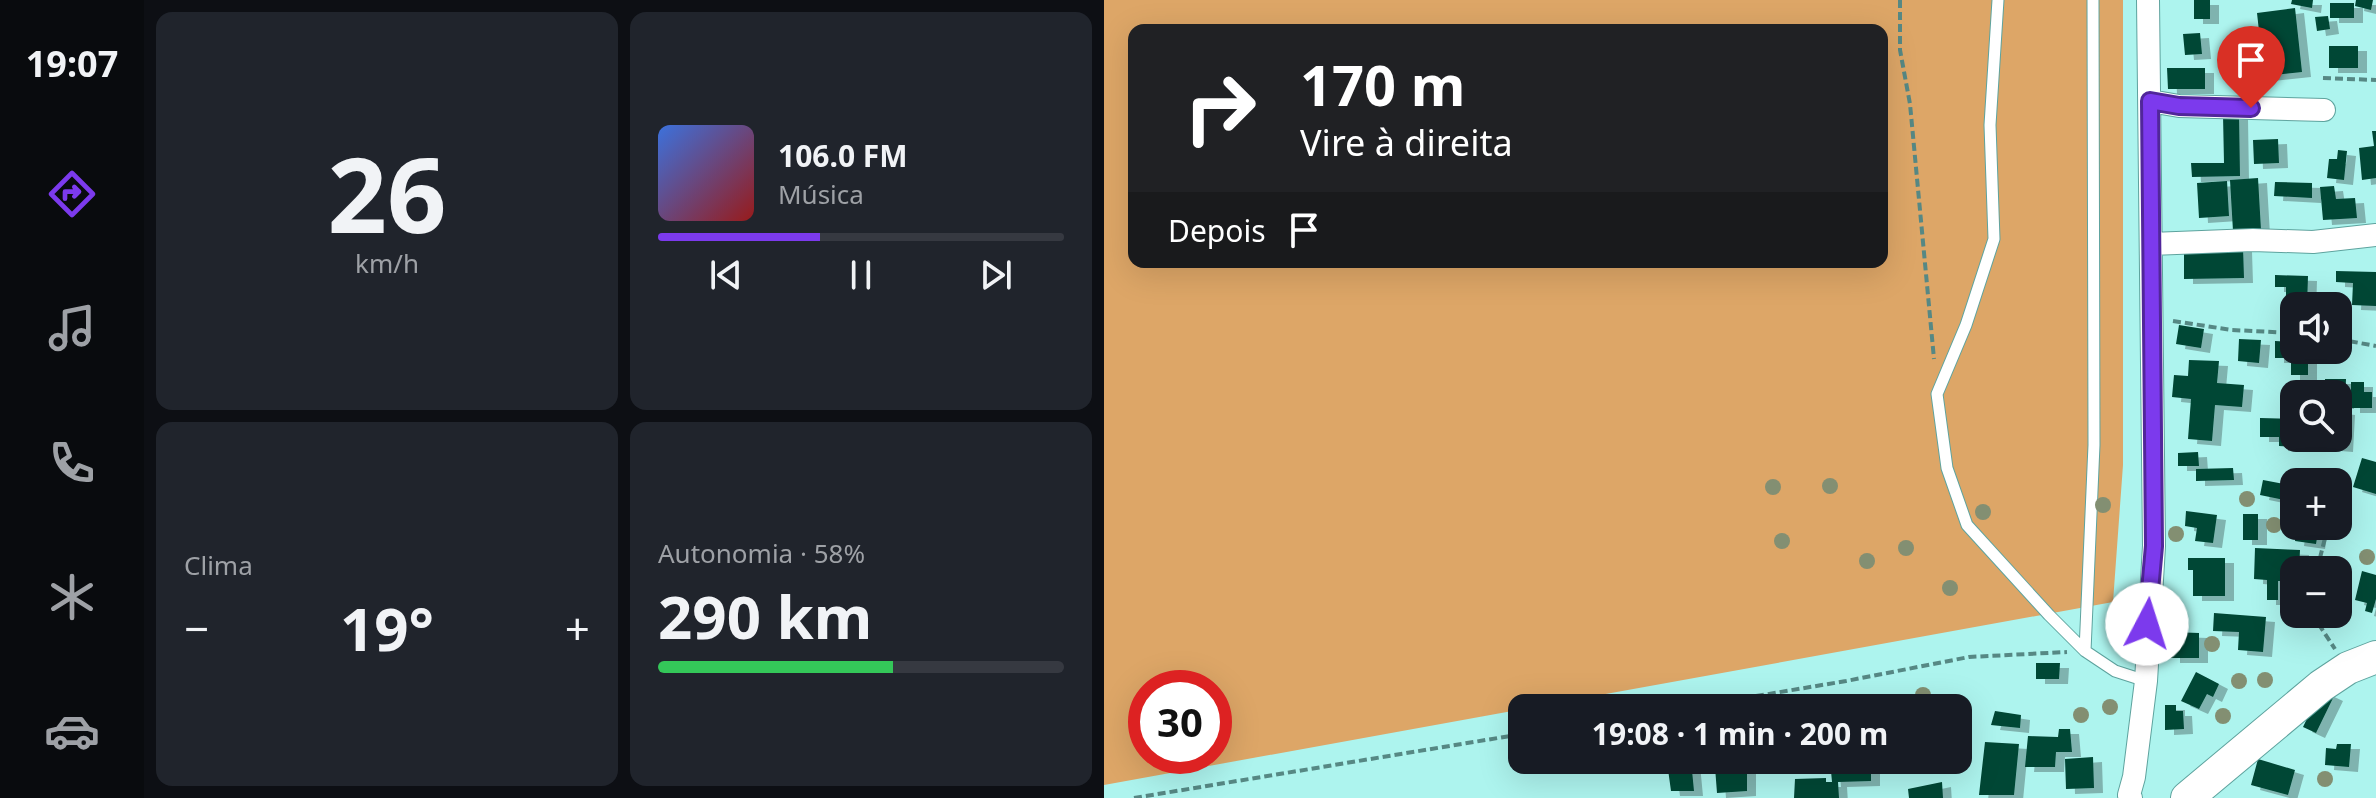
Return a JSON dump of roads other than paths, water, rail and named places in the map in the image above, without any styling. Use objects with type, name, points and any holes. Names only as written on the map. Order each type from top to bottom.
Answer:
[{"type":"street","points":[[2128,797],[2134,777],[2146,681],[2154,546],[2148,0]]},
{"type":"street","points":[[2150,101],[2179,106],[2324,110]]},
{"type":"street","points":[[2151,244],[2253,240],[2313,242],[2376,235]]},
{"type":"street","points":[[2187,798],[2321,686],[2362,663]]},
{"type":"lane","points":[[1998,0],[1990,125],[1994,239],[1966,325],[1937,394],[1947,468],[1967,525],[2085,651],[2115,671],[2146,681]]},
{"type":"lane","points":[[2085,651],[2094,445],[2093,0]]}]
